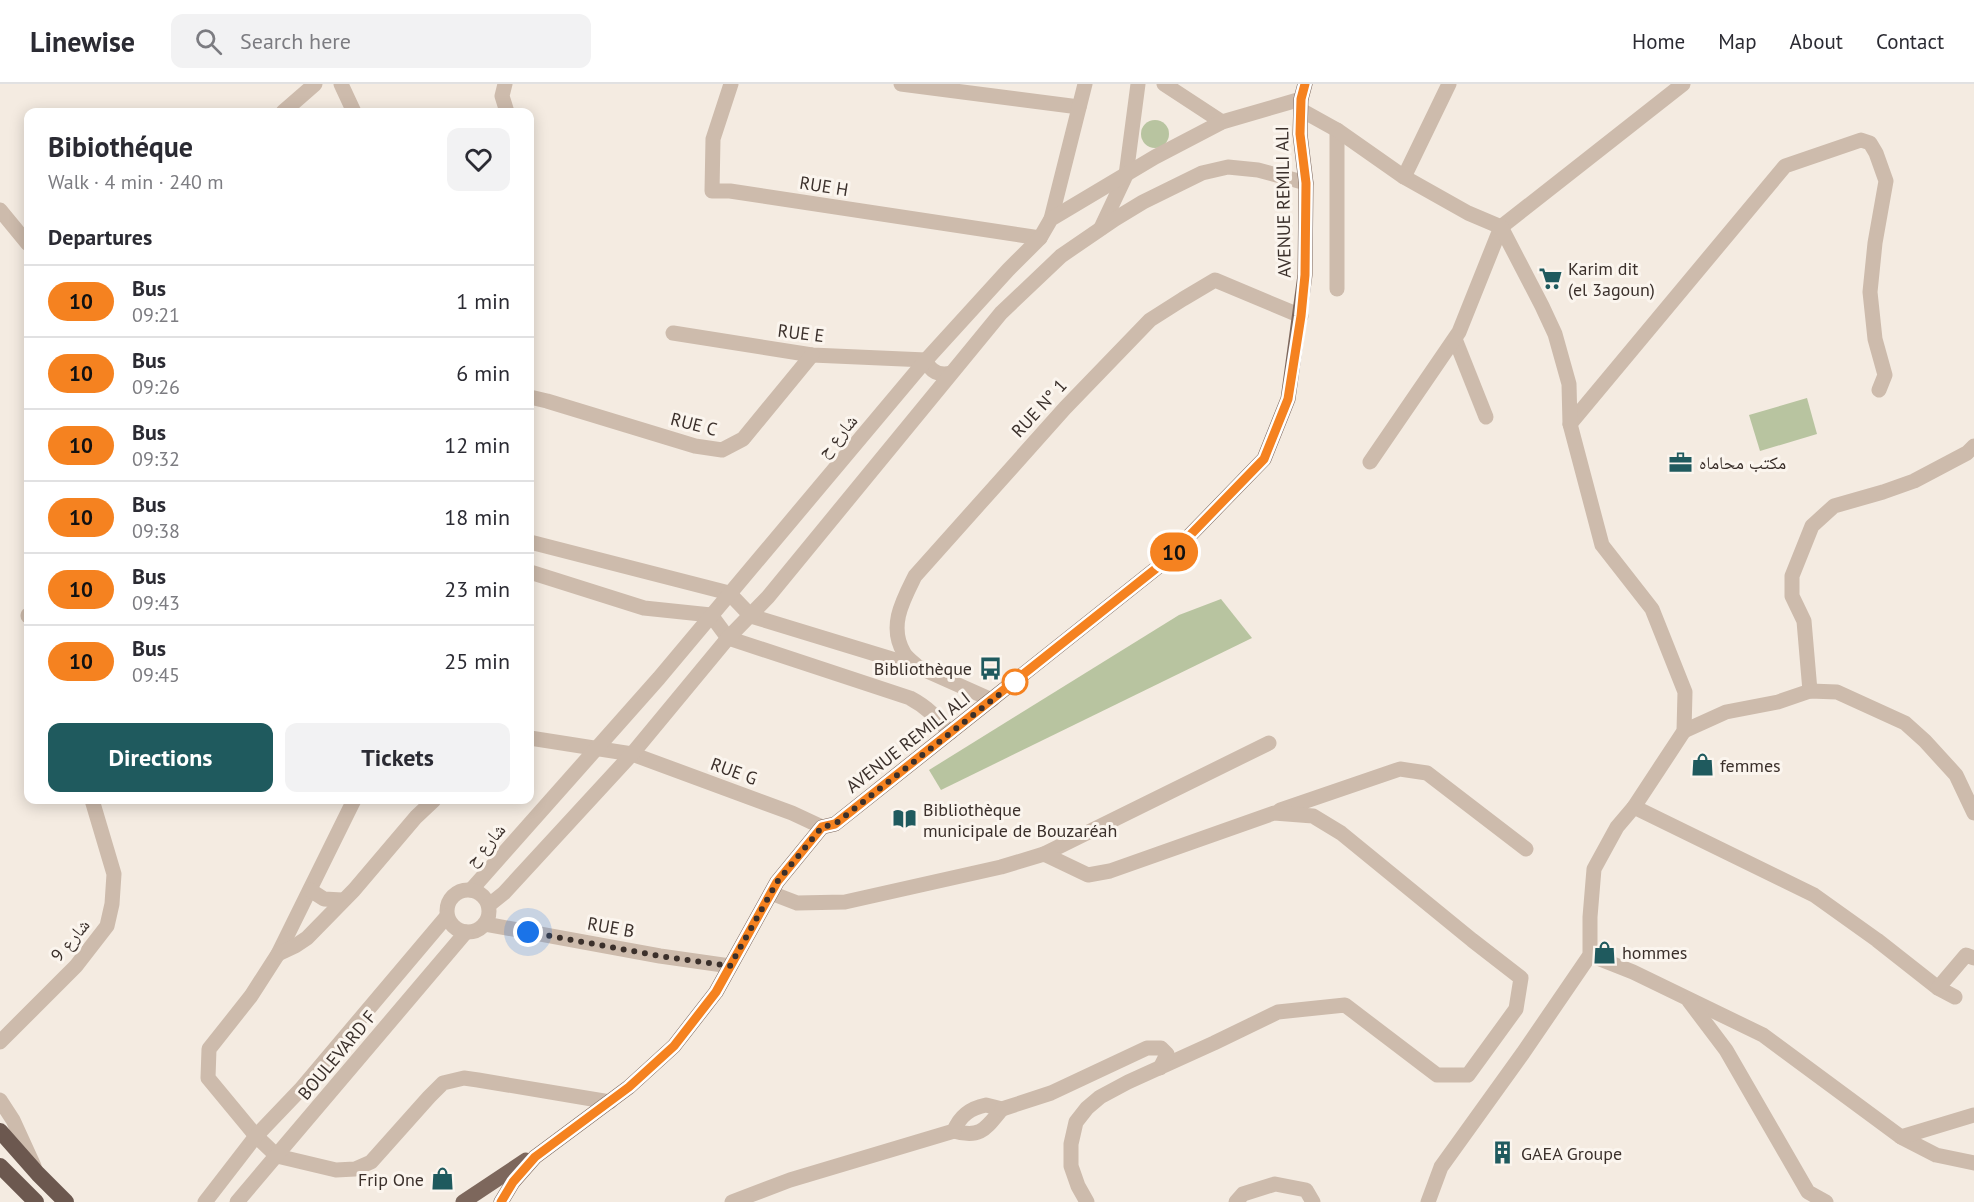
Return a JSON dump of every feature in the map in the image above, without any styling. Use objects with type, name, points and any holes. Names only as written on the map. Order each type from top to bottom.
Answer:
[{"type":"highway","points":[[0,1131],[66,1202]]},
{"type":"highway","points":[[0,1166],[36,1202]]},
{"type":"main road","name":"AVENUE REMILI ALI","points":[[501,1202],[527,1166],[546,1147],[610,1102],[674,1046],[699,1017],[777,882],[822,827],[835,824],[1163,563],[1264,459],[1288,399],[1301,316],[1305,275],[1306,183],[1300,134],[1302,98]]},
{"type":"main road","points":[[463,1202],[546,1147]]},
{"type":"street","points":[[288,108],[315,84]]},
{"type":"street","points":[[341,84],[352,108]]},
{"type":"street","points":[[505,84],[502,96],[506,108]]},
{"type":"street","name":"RUE H","points":[[731,84],[713,139],[712,191],[730,191],[1040,238]]},
{"type":"street","points":[[901,84],[1079,107]]},
{"type":"street","points":[[1052,219],[1084,84]]},
{"type":"street","points":[[1101,228],[1126,175],[1138,84]]},
{"type":"street","points":[[1164,84],[1222,122]]},
{"type":"street","points":[[1404,177],[1449,84]]},
{"type":"street","points":[[1370,462],[1455,339],[1501,227],[1683,84]]},
{"type":"street","points":[[1302,98],[1337,130],[1404,177],[1468,213],[1501,227],[1555,334],[1569,384],[1570,424],[1602,545],[1652,609],[1685,692],[1684,730],[1634,807],[1617,827],[1594,869],[1590,955],[1441,1167],[1428,1202]]},
{"type":"street","name":"شارع ح","points":[[471,890],[659,678],[926,360],[1040,238],[1052,219],[1155,156],[1222,122],[1302,98]]},
{"type":"street","points":[[1337,130],[1337,289]]},
{"type":"street","points":[[1570,424],[1785,166],[1861,140],[1870,143],[1886,181],[1875,243],[1870,292],[1875,339],[1885,375],[1879,390]]},
{"type":"street","points":[[489,906],[632,754],[728,638],[751,616],[1001,313],[1061,256],[1143,202],[1202,173],[1228,168],[1258,170],[1306,183]]},
{"type":"street","points":[[0,210],[24,239]]},
{"type":"street","name":"RUE N° 1","points":[[918,667],[904,653],[898,636],[897,620],[901,604],[915,576],[1065,408],[1150,320],[1215,280],[1301,316]]},
{"type":"street","name":"RUE E","points":[[673,333],[812,355],[926,360]]},
{"type":"street","points":[[1455,339],[1486,417]]},
{"type":"street","name":"RUE C","points":[[534,398],[695,446],[722,450],[743,439],[812,355]]},
{"type":"street","points":[[926,360],[933,371],[942,374],[951,373]]},
{"type":"street","points":[[901,392],[910,390],[920,394],[924,408]]},
{"type":"street","points":[[1810,691],[1804,621],[1792,596],[1792,576],[1812,526],[1834,506],[1914,481],[1957,459],[1974,446]]},
{"type":"street","points":[[534,543],[729,593],[751,616],[918,667],[992,700]]},
{"type":"street","points":[[534,573],[644,608],[711,615],[728,638],[910,698],[932,712],[950,733]]},
{"type":"street","points":[[1684,730],[1726,712],[1778,702],[1810,691],[1837,692],[1905,723],[1925,741],[1956,776],[1974,813]]},
{"type":"street","name":"RUE G","points":[[534,739],[632,754],[792,813],[822,827]]},
{"type":"street","points":[[771,893],[797,903],[845,902],[1002,867],[1044,854],[1269,743]]},
{"type":"street","points":[[1044,854],[1088,874],[1110,871],[1400,769],[1427,773],[1526,849]]},
{"type":"street","name":"شارع 9","points":[[0,1042],[76,966],[107,926],[112,904],[114,874],[93,804]]},
{"type":"street","points":[[352,804],[278,954],[251,996],[209,1049],[208,1078],[256,1136],[277,1156],[336,1170],[355,1169],[371,1162],[444,1083],[464,1078],[610,1102]]},
{"type":"street","points":[[278,954],[307,938],[354,890],[430,804]]},
{"type":"street","points":[[1634,807],[1814,895],[1877,940],[1938,988],[1955,997]]},
{"type":"street","points":[[1087,1202],[1071,1166],[1071,1144],[1076,1122],[1087,1108],[1100,1097],[1128,1082],[1278,1012],[1345,1005],[1437,1075],[1468,1075],[1516,1009],[1521,978],[1341,833],[1313,816],[1274,813]]},
{"type":"street","points":[[310,890],[324,899],[342,900]]},
{"type":"street","points":[[471,890],[483,896],[489,906],[488,919],[479,929],[466,932],[453,926],[447,916],[447,906],[452,897],[461,891],[471,890]]},
{"type":"street","points":[[205,1202],[256,1136],[300,1089],[447,916]]},
{"type":"street","name":"RUE B","points":[[484,924],[660,956],[730,966]]},
{"type":"street","name":"BOULEVARD F","points":[[237,1202],[466,932]]},
{"type":"street","points":[[1590,955],[1633,972],[1763,1035],[1901,1137],[1936,1155],[1974,1163]]},
{"type":"street","points":[[1938,988],[1966,956],[1974,957]]},
{"type":"street","points":[[1686,998],[1726,1050],[1808,1192],[1826,1202]]},
{"type":"street","points":[[954,1131],[958,1121],[973,1108],[986,1106],[1002,1109],[1051,1093],[1147,1048],[1161,1048],[1167,1054],[1160,1068]]},
{"type":"street","points":[[0,1100],[13,1120],[38,1174]]},
{"type":"street","points":[[732,1202],[790,1180],[954,1131],[968,1135],[984,1130],[1002,1109]]},
{"type":"street","points":[[1901,1137],[1974,1115]]},
{"type":"street","points":[[1236,1202],[1243,1194],[1275,1184],[1306,1190],[1313,1202]]},
{"type":"green space","points":[[1155,120],[1165,124],[1169,134],[1165,144],[1155,148],[1145,144],[1141,134],[1145,124]]},
{"type":"green space","points":[[1807,398],[1817,434],[1760,451],[1749,415]]},
{"type":"green space","points":[[1221,599],[1252,638],[941,790],[929,770],[1179,615]]},
{"type":"bus line","name":"10","points":[[501,1202],[513,1182],[535,1157],[649,1070],[699,1017],[716,992],[777,882],[822,827],[835,824],[1163,563],[1264,459],[1288,399],[1301,316],[1305,275],[1306,183],[1300,134],[1301,99],[1305,84]]},
{"type":"place","name":"Karim dit (el 3agoun)","points":[[1550,278]]},
{"type":"place","name":"مكتب محاماه","points":[[1681,462]]},
{"type":"place","name":"Bibliothèque","points":[[990,668]]},
{"type":"place","name":"femmes","points":[[1702,765]]},
{"type":"place","name":"Bibliothèque municipale de Bouzaréah","points":[[905,819]]},
{"type":"place","name":"hommes","points":[[1604,952]]},
{"type":"place","name":"GAEA Groupe","points":[[1503,1153]]},
{"type":"place","name":"Frip One","points":[[442,1179]]},
{"type":"route","points":[[528,932],[730,966],[777,882],[822,827],[835,824],[1015,682]]}]
